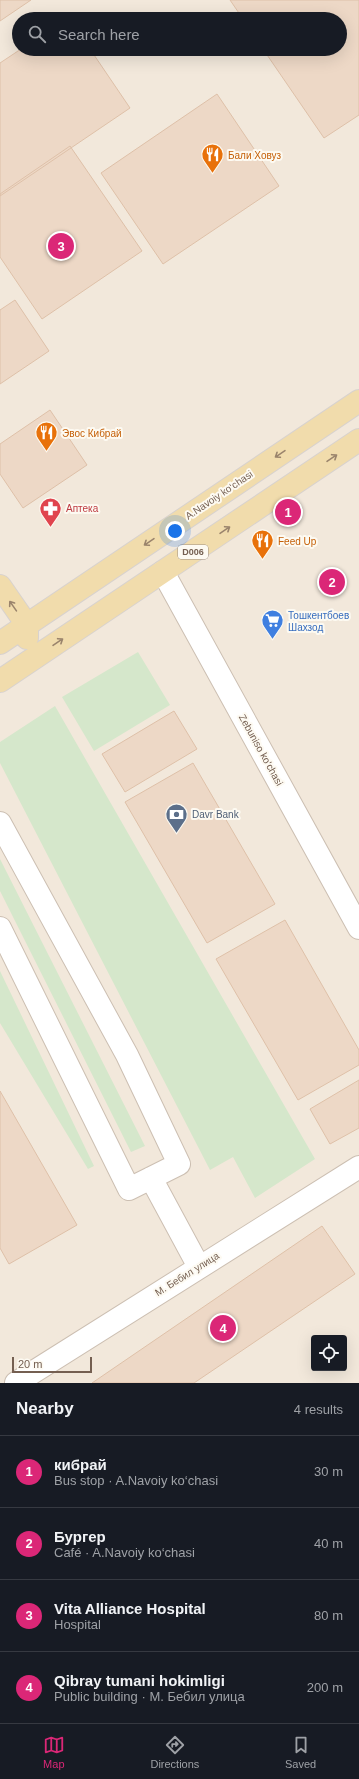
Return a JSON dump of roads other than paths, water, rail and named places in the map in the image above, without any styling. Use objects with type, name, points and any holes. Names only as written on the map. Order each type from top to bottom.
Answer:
[{"type":"main road","name":"A.Navoiy ko‘chasi","points":[[0,643],[359,401]]},
{"type":"main road","name":"D006","points":[[0,681],[359,440]]},
{"type":"main road","points":[[0,586],[27,625],[26,664]]},
{"type":"main road","points":[[0,648],[26,664]]},
{"type":"street","name":"Zebuniso ko'chasi","points":[[163,572],[359,928]]},
{"type":"street","points":[[0,823],[127,1056],[179,1164],[129,1189],[0,928]]},
{"type":"street","name":"М. Бебил улица","points":[[16,1383],[359,1167]]},
{"type":"street","points":[[151,1178],[199,1267]]},
{"type":"place","name":"Бали Ховуз","points":[[212,174]]},
{"type":"place","name":"Vita Alliance Hospital","points":[[61,246]]},
{"type":"place","name":"Эвос Кибрай","points":[[47,452]]},
{"type":"place","name":"кибрай","points":[[288,512]]},
{"type":"place","name":"Аптека","points":[[50,528]]},
{"type":"place","name":"Feed Up","points":[[263,560]]},
{"type":"place","name":"Бургер","points":[[332,582]]},
{"type":"place","name":"Тошкентбоев Шахзод","points":[[272,640]]},
{"type":"place","name":"Davr Bank","points":[[177,834]]},
{"type":"place","name":"Qibray tumani hokimligi","points":[[223,1328]]}]
